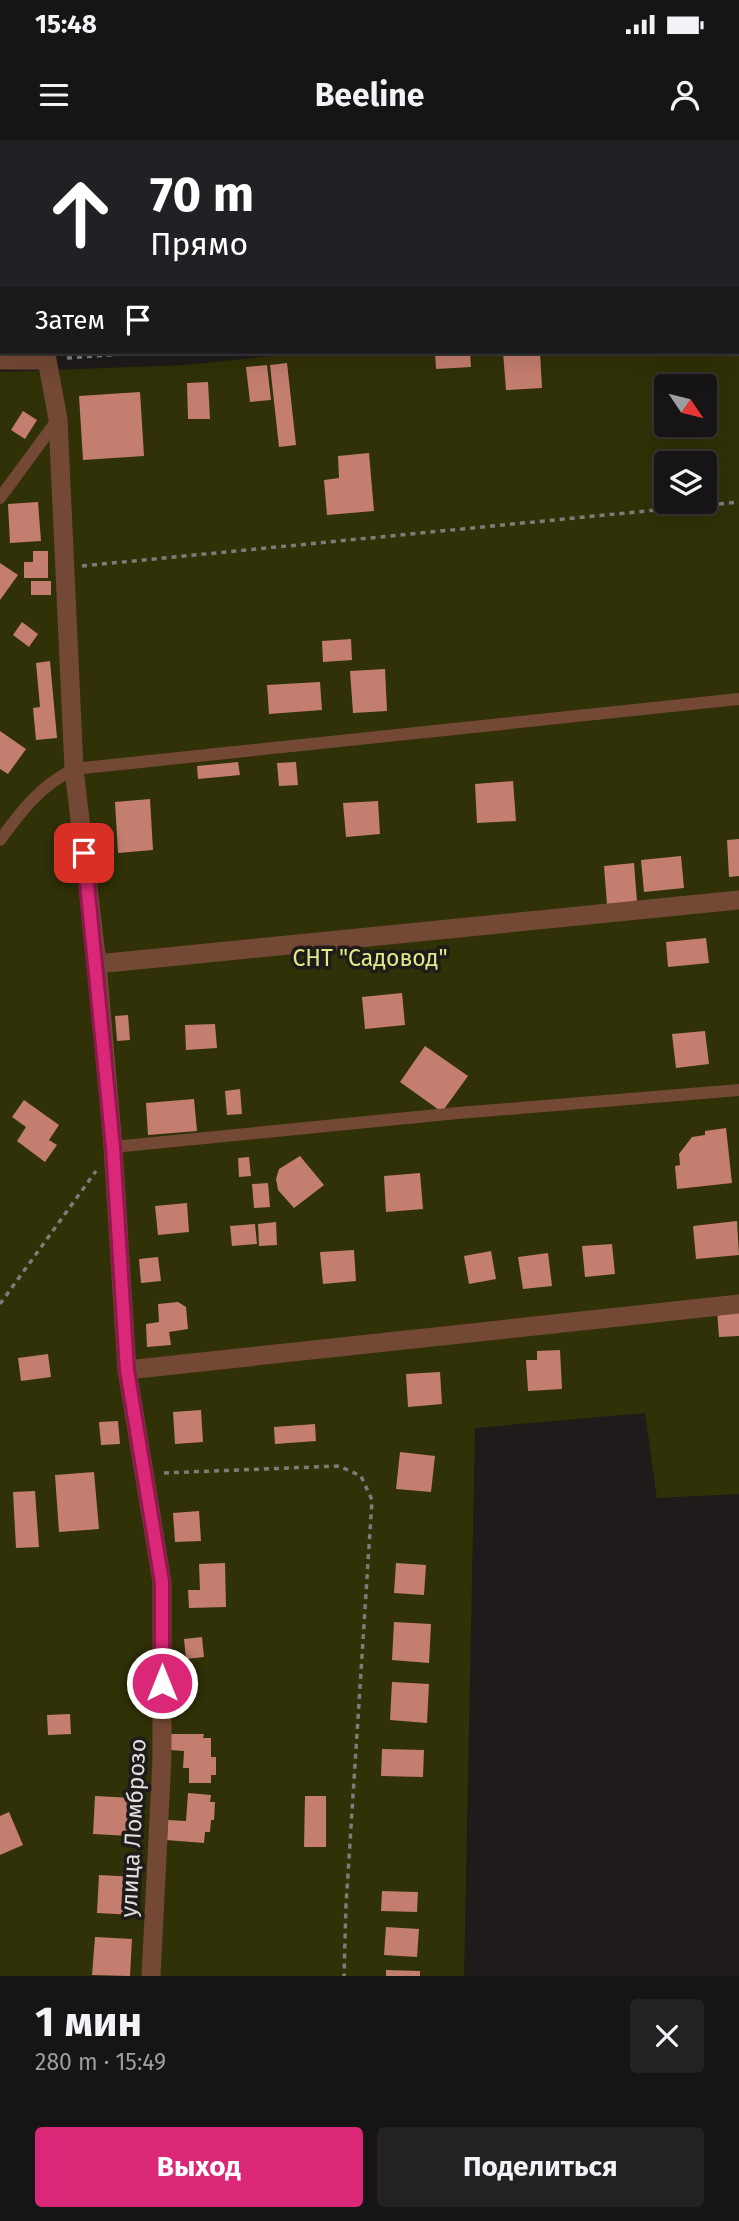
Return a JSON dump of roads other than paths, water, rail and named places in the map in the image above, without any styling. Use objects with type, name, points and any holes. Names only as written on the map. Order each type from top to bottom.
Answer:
[{"type":"street","name":"улица Ломброзо","points":[[0,360],[47,360],[58,419],[74,769],[97,964],[113,1147],[127,1370],[162,1582],[162,1758],[151,1976]]},
{"type":"street","points":[[97,964],[739,900]]},
{"type":"street","points":[[127,1370],[739,1304]]},
{"type":"lane","points":[[0,498],[58,419]]},
{"type":"lane","points":[[0,840],[27,803],[51,780],[74,769],[739,699]]},
{"type":"lane","points":[[113,1147],[458,1113],[739,1090]]},
{"type":"park label","name":"СНТ \"Садовод\"","points":[[370,958]]}]
